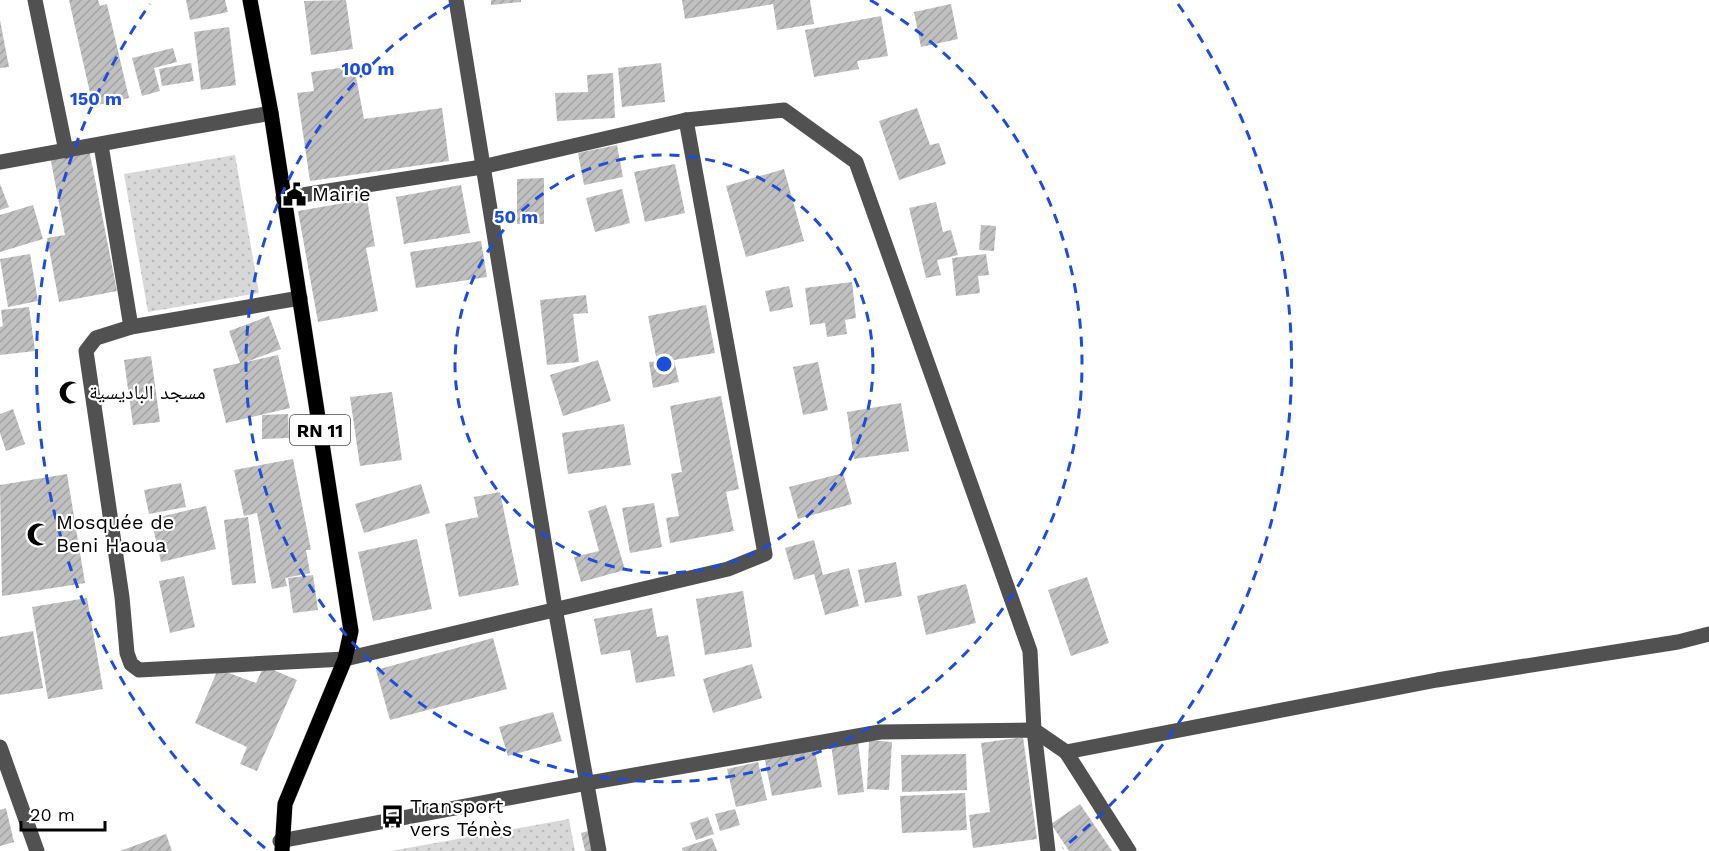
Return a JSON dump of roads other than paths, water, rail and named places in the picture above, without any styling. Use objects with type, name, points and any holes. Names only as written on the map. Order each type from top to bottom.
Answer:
[{"type":"main road","name":"RN 11","points":[[250,0],[271,113],[351,631],[345,659],[285,804],[281,846]]},
{"type":"street","points":[[35,0],[66,151]]},
{"type":"street","points":[[456,0],[555,608],[588,783],[598,851]]},
{"type":"street","points":[[283,198],[482,167],[686,120],[784,110],[856,162],[1030,651],[1034,730],[1048,851]]},
{"type":"street","points":[[0,162],[271,113]]},
{"type":"street","points":[[300,298],[131,327],[96,338],[86,351],[122,597],[127,653],[131,664],[139,670],[345,659],[728,568],[765,554],[686,120]]},
{"type":"street","points":[[101,145],[131,327]]},
{"type":"street","points":[[1066,752],[1437,680],[1678,642],[1709,634]]},
{"type":"street","points":[[281,846],[588,783],[880,732],[1034,730],[1066,752],[1129,851]]},
{"type":"street","points":[[0,747],[37,851]]},
{"type":"place","name":"Mairie","points":[[294,194]]},
{"type":"place","name":"مسجد الباديسية","points":[[71,392]]},
{"type":"place","name":"Mosquée de Beni Haoua","points":[[38,534]]},
{"type":"place","name":"Transport vers Ténès","points":[[392,817]]}]
